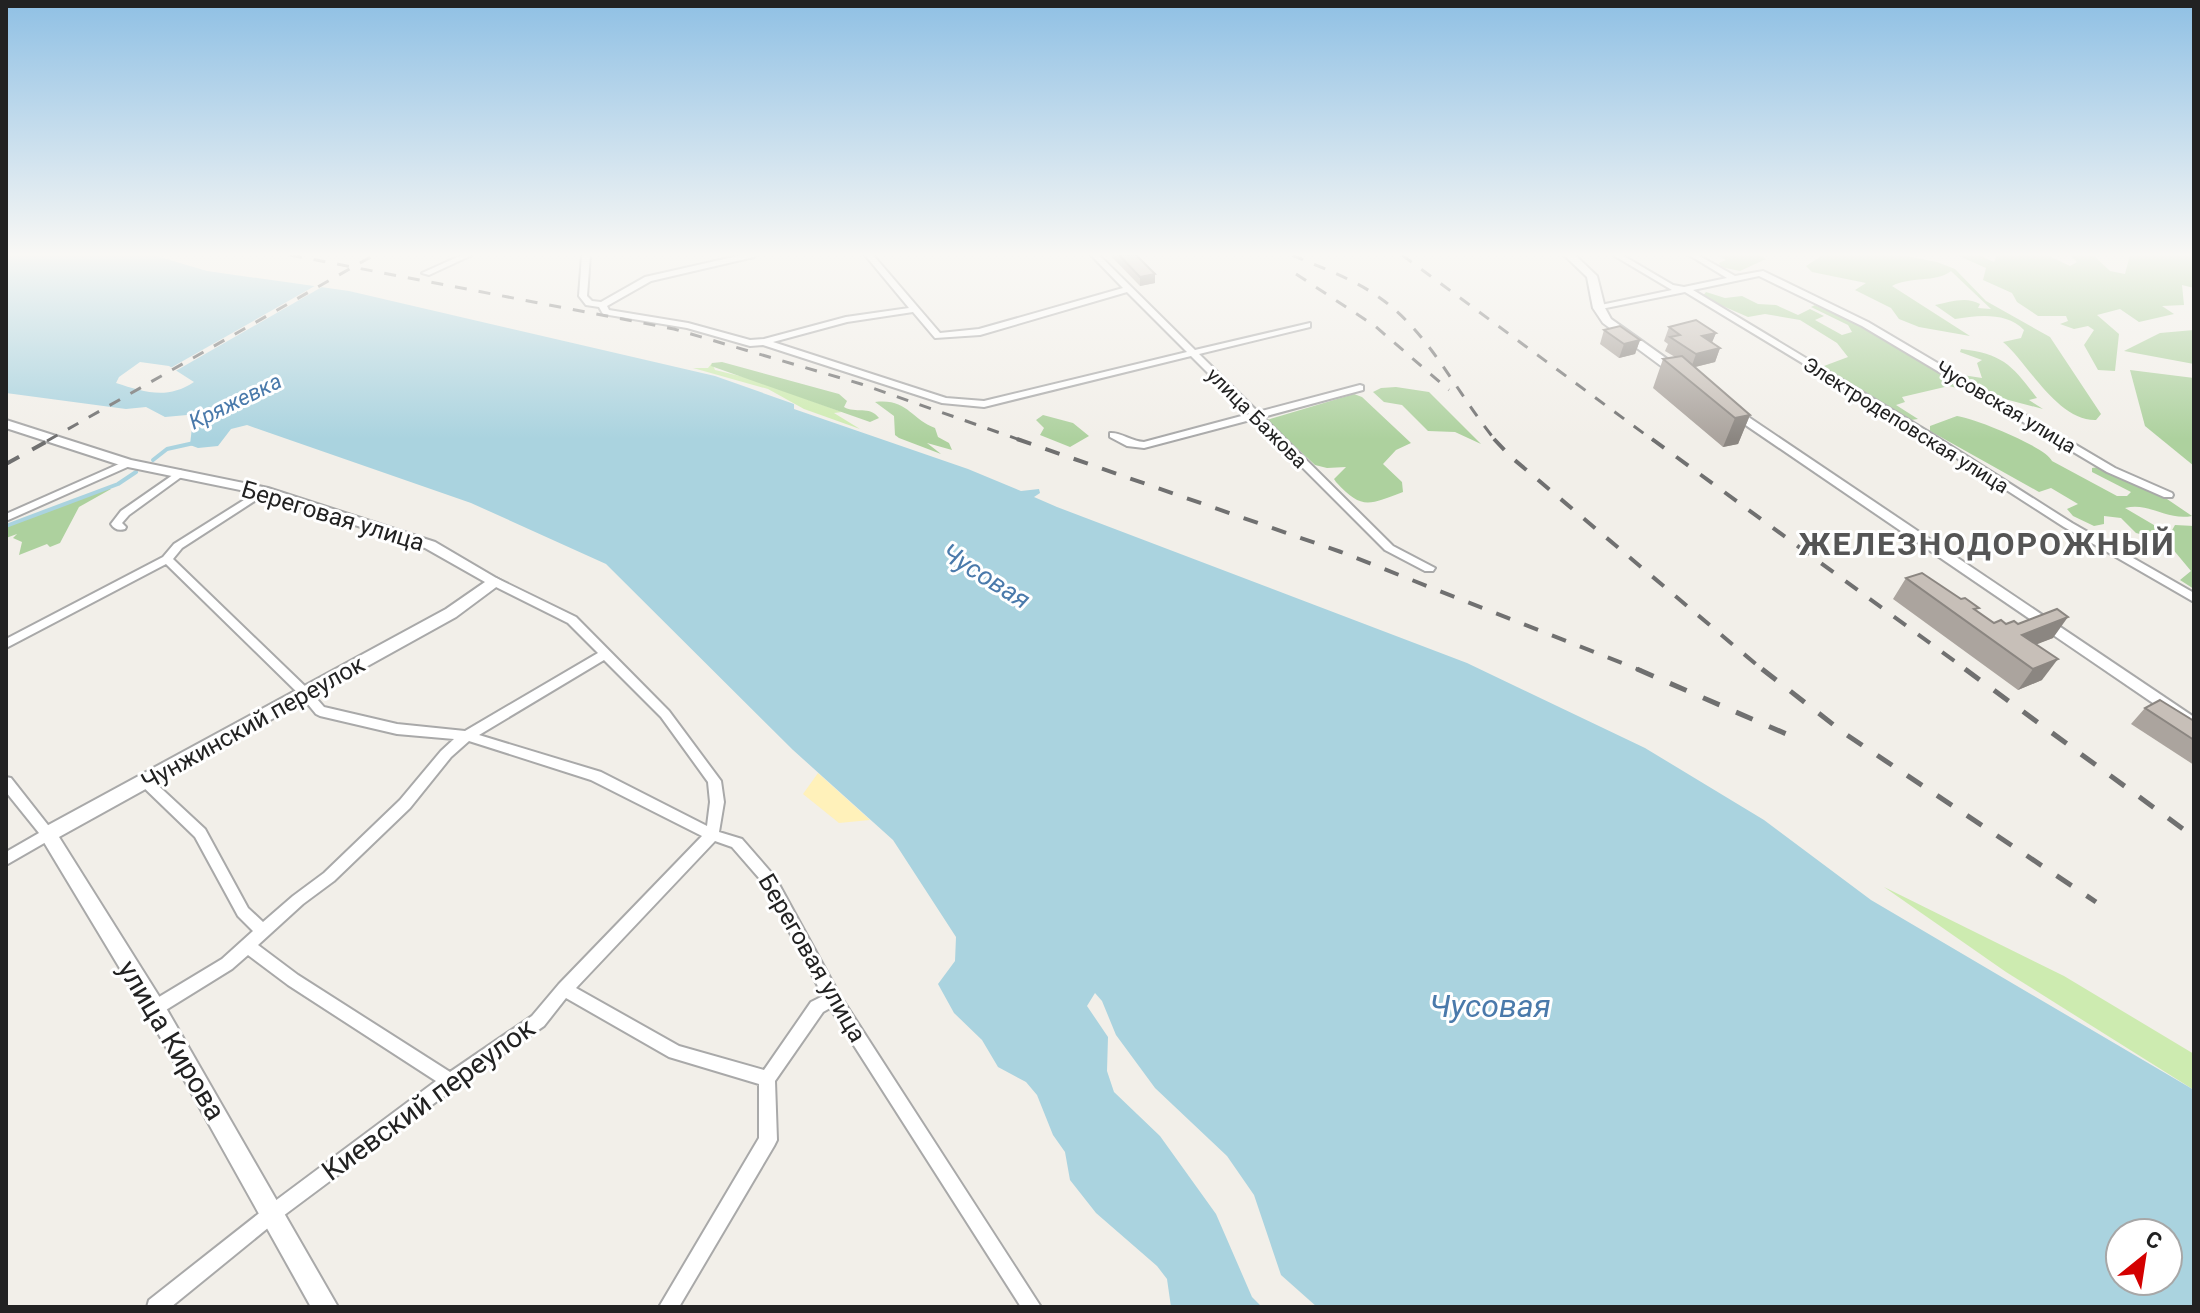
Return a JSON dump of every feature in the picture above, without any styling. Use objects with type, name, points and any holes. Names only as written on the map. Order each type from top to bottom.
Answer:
[{"type":"street","points":[[631,316],[688,326],[750,343],[870,316]]},
{"type":"street","points":[[922,316],[938,336],[980,332],[1034,316]]},
{"type":"street","name":"улица Бажова","points":[[1156,316],[1389,548],[1429,568]]},
{"type":"street","points":[[1605,316],[1611,325],[1696,385]]},
{"type":"street","name":"Электродеповская улица","points":[[1731,316],[1924,433],[2056,518],[2194,598]]},
{"type":"street","name":"Чусовская улица","points":[[1849,316],[2111,470],[2168,495]]},
{"type":"street","points":[[764,342],[945,401],[984,404],[1307,325]]},
{"type":"street","points":[[1113,435],[1130,444],[1144,445],[1360,388]]},
{"type":"street","points":[[1719,401],[2194,725]]},
{"type":"street","name":"Береговая улица","points":[[6,424],[128,463],[263,491],[430,545],[572,620],[665,714],[714,781],[717,802],[712,835],[737,843],[770,881],[833,999],[1032,1307]]},
{"type":"street","points":[[6,518],[128,463]]},
{"type":"street","points":[[121,527],[116,524],[125,513],[180,473]]},
{"type":"street","points":[[6,644],[167,559],[178,546],[263,491]]},
{"type":"street","points":[[167,559],[320,711],[397,729],[467,736],[596,776],[712,835]]},
{"type":"street","name":"Чунжинский переулок","points":[[6,859],[451,613],[496,582]]},
{"type":"street","points":[[155,1008],[227,964],[329,877],[405,804],[446,754],[467,736],[605,654]]},
{"type":"street","name":"улица Кирова","points":[[6,782],[48,834],[155,1008],[325,1307]]},
{"type":"street","points":[[145,782],[200,833],[243,912],[262,931]]},
{"type":"street","name":"Киевский переулок","points":[[156,1307],[273,1213],[450,1081],[538,1021],[564,989],[712,835]]},
{"type":"street","points":[[247,946],[293,980],[450,1081]]},
{"type":"street","points":[[564,989],[675,1052],[767,1079]]},
{"type":"street","points":[[668,1307],[768,1140],[767,1079],[817,1007],[833,999]]},
{"type":"green space","points":[[1778,316],[1823,316],[1815,320],[1842,335],[1852,332],[1848,325],[1830,316],[1839,316],[1966,387],[1964,390],[1949,386],[1902,397],[1905,402],[1896,405],[1918,419],[1911,420],[1824,371],[1824,366],[1848,357],[1837,343],[1800,320]]},
{"type":"green space","points":[[1897,316],[1939,316],[1970,336],[1919,327]]},
{"type":"green space","points":[[1993,316],[2013,316],[2050,337],[2101,414],[2096,420],[2082,418],[2069,411],[2044,389],[2003,342],[2021,338],[2024,330]]},
{"type":"green space","points":[[2066,316],[2098,316],[2119,334],[2115,371],[2098,370],[2084,345],[2094,330],[2088,326],[2074,329],[2060,324],[2068,321]]},
{"type":"green space","points":[[2131,316],[2164,316],[2139,322]]},
{"type":"green space","points":[[2194,330],[2194,364],[2124,351],[2160,333]]},
{"type":"green space","points":[[1961,349],[1987,354],[2005,363],[2037,398],[2029,400],[2043,409],[2001,398],[1956,374],[1982,378],[1977,363],[1982,360],[1960,352]]},
{"type":"green space","points":[[722,362],[839,394],[847,401],[844,407],[871,412],[879,418],[870,422],[711,366],[712,363]]},
{"type":"green space","points":[[712,363],[715,370],[748,378],[842,412],[834,413],[860,429],[804,409],[768,389],[693,368],[708,368]]},
{"type":"green space","points":[[2130,370],[2194,378],[2194,466],[2145,426]]},
{"type":"green space","points":[[1396,387],[1429,392],[1481,444],[1455,432],[1428,431],[1402,405],[1384,402],[1373,392]]},
{"type":"green space","points":[[1354,394],[1362,397],[1411,443],[1396,450],[1383,464],[1402,482],[1403,492],[1373,502],[1359,501],[1336,482],[1334,479],[1346,467],[1315,465],[1267,420]]},
{"type":"green space","points":[[875,402],[902,406],[935,428],[938,437],[949,443],[952,450],[927,443],[941,454],[899,438],[895,435],[894,416]]},
{"type":"green space","points":[[1043,415],[1073,423],[1089,436],[1070,447],[1040,435],[1044,428],[1036,420]]},
{"type":"green space","points":[[1957,416],[2024,441],[2052,461],[2117,496],[2127,496],[2131,492],[2092,472],[2092,468],[2099,467],[2167,499],[2192,516],[2174,516],[2142,507],[2125,508],[2159,528],[2159,539],[2136,533],[2121,518],[2104,516],[2104,524],[2094,526],[2073,516],[2067,509],[2078,504],[2051,488],[2039,492],[1930,431],[1930,426]]},
{"type":"green space","points":[[111,489],[79,507],[60,543],[50,547],[47,544],[19,555],[22,542],[13,538],[17,534],[6,538],[6,527]]},
{"type":"green space","points":[[2175,525],[2194,526],[2194,589],[2180,580],[2191,571],[2166,541]]},
{"type":"green space","points":[[1884,887],[2064,976],[2194,1054],[2194,1090],[2006,972]]},
{"type":"sand","points":[[818,773],[870,820],[839,823],[803,794]]},
{"type":"water","name":"Чусовая","points":[[6,316],[458,316],[715,376],[794,404],[794,409],[968,469],[1021,491],[1039,489],[1040,493],[1034,497],[1057,507],[1467,663],[1645,748],[1764,820],[1871,900],[2194,1090],[2194,1307],[1317,1307],[1281,1275],[1254,1195],[1227,1156],[1155,1088],[1116,1035],[1102,1001],[1095,993],[1087,1006],[1108,1037],[1107,1071],[1114,1092],[1160,1136],[1216,1214],[1252,1297],[1262,1307],[1171,1307],[1167,1279],[1157,1266],[1096,1213],[1070,1180],[1065,1152],[1053,1135],[1037,1095],[1026,1082],[998,1067],[982,1040],[954,1013],[938,984],[955,961],[956,937],[893,840],[793,750],[606,564],[471,503],[247,425],[231,429],[218,446],[198,448],[190,445],[192,427],[187,415],[165,417],[146,407],[126,409],[6,393]],"holes":[[[140,362],[169,366],[194,382],[165,393],[116,383],[119,377]]]},
{"type":"pier","points":[[261,316],[271,316],[172,373],[167,370]]},
{"type":"building","points":[[1696,320],[1716,333],[1702,336],[1720,348],[1696,354],[1670,337],[1680,335],[1669,327]]},
{"type":"building","points":[[1620,326],[1640,340],[1624,344],[1604,330]]},
{"type":"building","points":[[1682,356],[1750,415],[1735,418],[1663,359]]},
{"type":"building","points":[[1922,573],[1961,599],[1965,598],[1979,608],[1974,609],[1994,623],[2001,620],[2006,624],[2014,621],[2018,624],[2057,609],[2068,617],[2022,635],[2058,659],[2033,669],[1906,578]]},
{"type":"building","points":[[2160,700],[2194,721],[2194,740],[2145,708]]},
{"type":"waterway","name":"Кряжевка","points":[[153,460],[167,449],[194,443]]},
{"type":"waterway","name":"Кряжевка","points":[[6,526],[118,484],[136,472]]},
{"type":"railway","points":[[47,441],[266,316]]},
{"type":"railway","points":[[608,316],[674,329],[861,384],[1023,441]]},
{"type":"railway","points":[[1360,316],[1449,390]]},
{"type":"railway","points":[[1402,316],[1428,346],[1496,441]]},
{"type":"railway","points":[[1485,316],[1654,441]]},
{"type":"railway","points":[[6,464],[51,439]]},
{"type":"railway","points":[[1017,439],[1341,552],[1638,669]]},
{"type":"railway","points":[[1494,439],[1511,457],[1764,671]]},
{"type":"railway","points":[[1652,439],[1968,671]]},
{"type":"railway","points":[[1638,669],[1642,671]]},
{"type":"railway","points":[[1638,669],[1791,736]]},
{"type":"railway","points":[[1762,669],[1844,733],[2096,902]]},
{"type":"railway","points":[[1965,669],[2194,837]]},
{"type":"district","name":"ЖЕЛЕЗНОДОРОЖНЫЙ","points":[[1987,544]]}]
